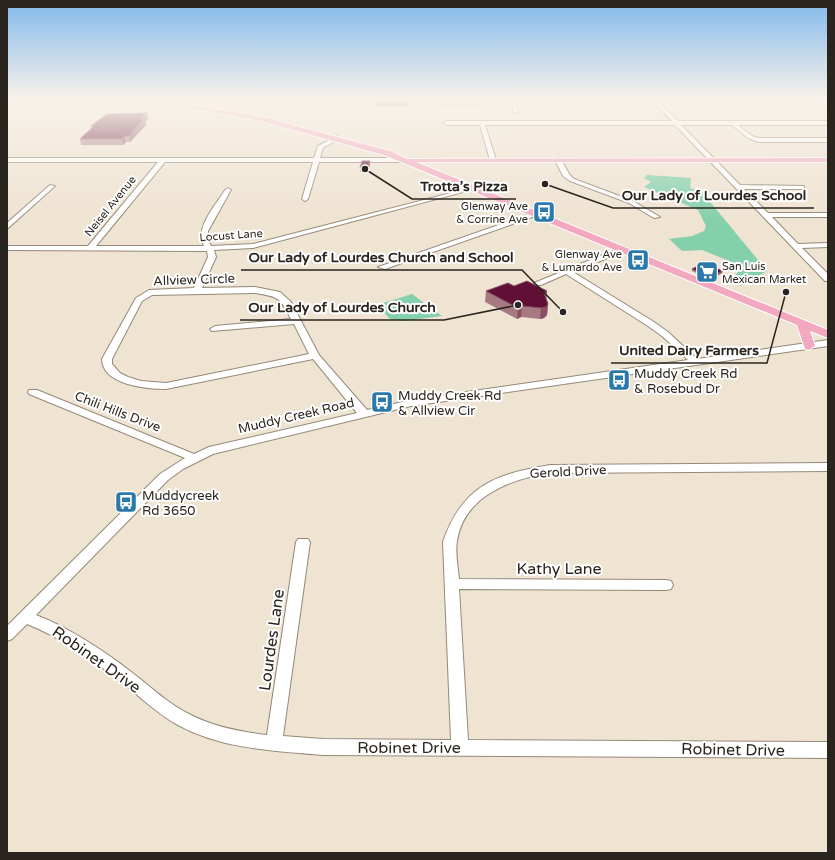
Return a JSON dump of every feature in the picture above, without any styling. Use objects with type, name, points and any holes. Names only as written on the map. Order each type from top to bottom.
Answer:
[{"type":"main road","points":[[344,140],[387,153],[828,334]]},
{"type":"main road","points":[[377,160],[387,153]]},
{"type":"main road","points":[[404,160],[827,160]]},
{"type":"main road","points":[[421,167],[423,163],[432,160]]},
{"type":"main road","points":[[802,324],[803,330],[809,338],[810,346]]},
{"type":"street","points":[[305,199],[321,145],[332,140]]},
{"type":"street","points":[[487,140],[493,160]]},
{"type":"street","points":[[693,140],[828,279]]},
{"type":"street","points":[[7,160],[404,160]]},
{"type":"street","name":"Neisel Avenue","points":[[90,248],[163,160]]},
{"type":"street","points":[[558,160],[565,175],[572,180],[631,202],[656,217]]},
{"type":"street","points":[[7,227],[52,186]]},
{"type":"street","points":[[738,187],[802,187]]},
{"type":"street","name":"Locust Lane","points":[[7,248],[241,247],[268,243],[472,188]]},
{"type":"street","points":[[197,290],[212,257],[212,253],[204,240],[205,232],[228,190]]},
{"type":"street","points":[[382,267],[536,214]]},
{"type":"street","points":[[766,215],[828,215]]},
{"type":"street","points":[[795,246],[828,245]]},
{"type":"street","points":[[538,284],[622,249]]},
{"type":"street","points":[[568,272],[651,324],[665,334],[696,363]]},
{"type":"street","name":"Allview Circle","points":[[315,356],[166,386],[136,383],[123,378],[109,368],[107,359],[142,297],[161,291],[255,290],[271,292],[287,302],[315,356],[364,414]]},
{"type":"street","points":[[215,329],[296,321]]},
{"type":"street","name":"Muddy Creek Road","points":[[7,635],[159,482],[179,466],[193,458],[226,446],[411,403],[828,343]]},
{"type":"street","name":"Chili Hills Drive","points":[[33,392],[180,451],[193,458]]},
{"type":"street","name":"Gerold Drive","points":[[460,747],[450,542],[454,527],[461,514],[479,494],[489,487],[518,475],[550,469],[828,467]]},
{"type":"street","name":"Lourdes Lane","points":[[274,743],[303,542]]},
{"type":"street","name":"Kathy Lane","points":[[452,584],[666,585]]},
{"type":"street","name":"Robinet Drive","points":[[26,617],[46,624],[74,640],[121,673],[159,704],[194,725],[217,733],[274,743],[330,747],[828,750]]},
{"type":"green space","points":[[647,175],[691,178],[690,188],[702,192],[767,271],[740,286],[733,277],[744,267],[702,250],[682,251],[669,239],[692,236],[704,231],[706,226],[698,210],[644,187],[651,182],[644,178]]},
{"type":"green space","points":[[412,294],[442,316],[403,321],[390,319],[377,305]]},
{"type":"building","points":[[362,161],[370,161],[368,168],[360,168]]},
{"type":"building","points":[[704,263],[723,271],[711,276],[692,269]]},
{"type":"building","points":[[527,281],[547,291],[544,293],[548,304],[546,307],[541,308],[522,306],[518,308],[486,291],[508,283],[514,286]]},
{"type":"place","name":"Trotta’s Pizza","points":[[365,169]]},
{"type":"place","name":"Our Lady of Lourdes School","points":[[545,184]]},
{"type":"place","name":"Glenway Ave & Corrine Ave","points":[[544,212]]},
{"type":"place","name":"Glenway Ave & Lumardo Ave","points":[[638,260]]},
{"type":"place","name":"San Luis Mexican Market","points":[[707,272]]},
{"type":"place","name":"United Dairy Farmers","points":[[786,292]]},
{"type":"place","name":"Our Lady of Lourdes Church","points":[[518,305]]},
{"type":"place","name":"Our Lady of Lourdes Church and School","points":[[563,312]]},
{"type":"place","name":"Muddy Creek Rd & Rosebud Dr","points":[[619,380]]},
{"type":"place","name":"Muddy Creek Rd & Allview Cir","points":[[382,402]]},
{"type":"place","name":"Muddycreek Rd 3650","points":[[126,502]]}]
